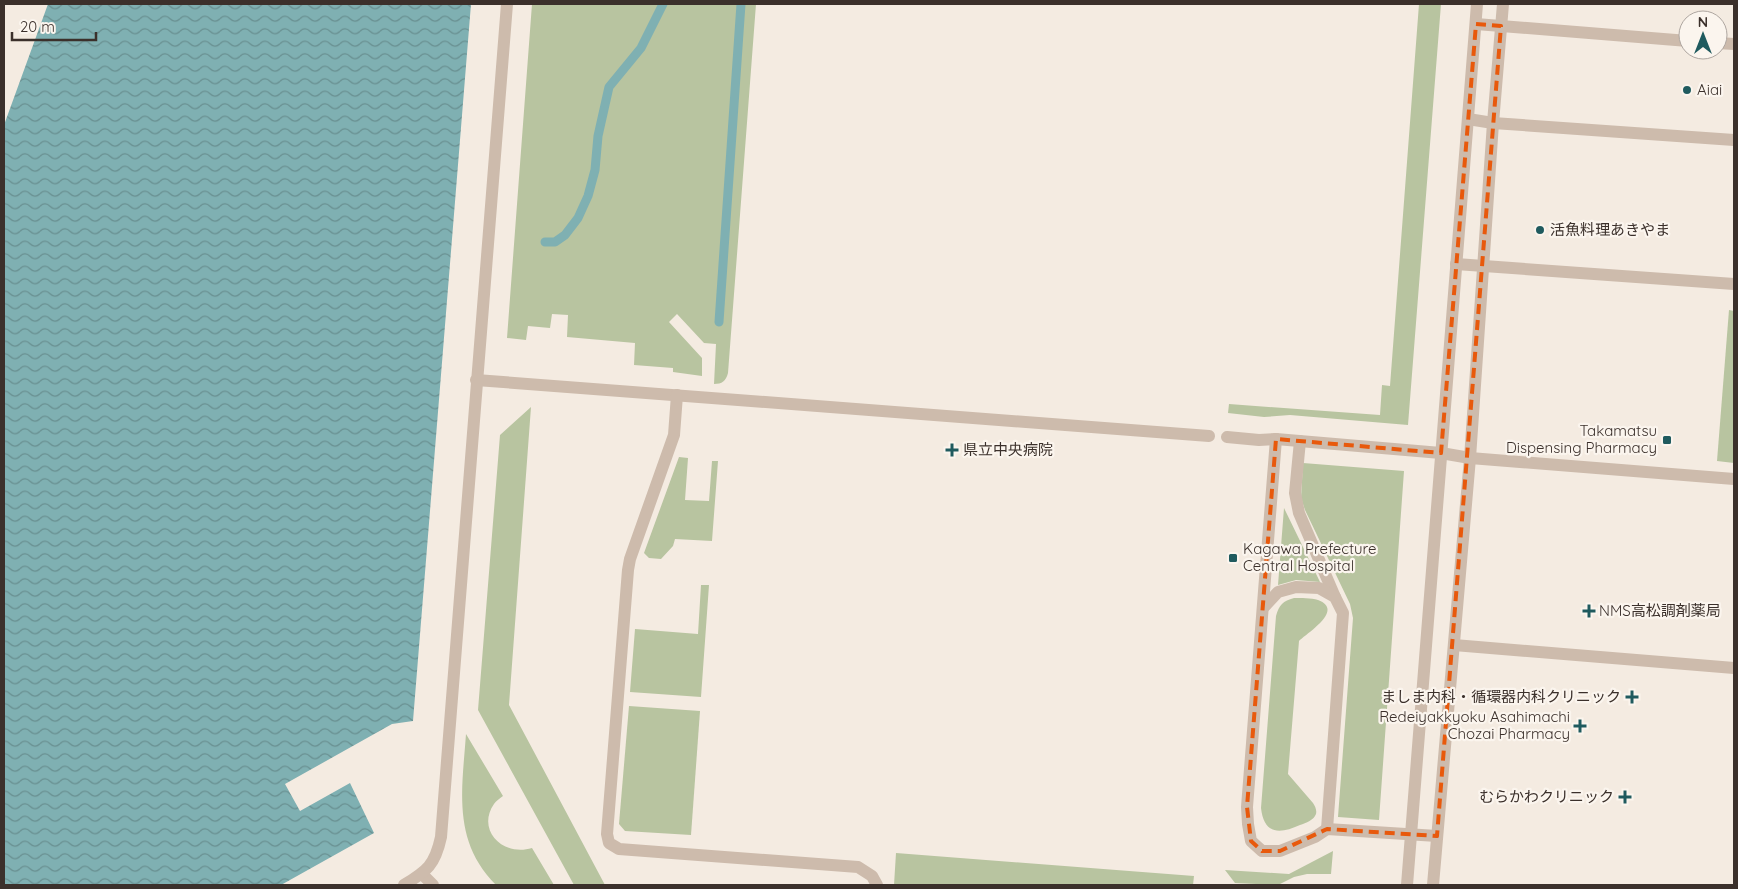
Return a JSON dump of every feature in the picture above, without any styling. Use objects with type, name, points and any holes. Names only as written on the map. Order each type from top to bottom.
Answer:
[{"type":"street","points":[[404,885],[422,874],[431,865],[437,854],[441,837],[507,4]]},
{"type":"street","points":[[1407,885],[1478,4]]},
{"type":"street","points":[[1433,885],[1470,458],[1503,4]]},
{"type":"street","points":[[1476,24],[1678,40]]},
{"type":"street","points":[[1468,119],[1493,123],[1734,140]]},
{"type":"street","points":[[1456,264],[1734,284]]},
{"type":"street","points":[[476,380],[1209,436]]},
{"type":"street","points":[[677,395],[674,435],[630,559],[628,570],[607,834],[609,843],[619,849],[858,867],[872,876],[877,885]]},
{"type":"street","points":[[1227,437],[1259,440],[1276,439],[1441,453],[1470,458],[1734,479]]},
{"type":"street","points":[[1276,439],[1247,807],[1251,841],[1262,850],[1280,850],[1315,837],[1327,829],[1437,836]]},
{"type":"street","points":[[1300,441],[1295,493],[1299,513],[1343,613],[1327,829]]},
{"type":"street","points":[[1262,608],[1278,592],[1296,587],[1319,588],[1335,597]]},
{"type":"street","points":[[1454,645],[1734,668]]},
{"type":"street","points":[[422,874],[433,885]]},
{"type":"highlighted area","points":[[1476,24],[1501,26],[1437,836],[1327,829],[1280,851],[1262,851],[1251,841],[1247,807],[1276,439],[1441,453]]},
{"type":"green space","points":[[532,4],[756,4],[728,373],[725,380],[721,383],[714,384],[716,344],[704,343],[677,314],[669,322],[702,358],[702,376],[673,372],[673,368],[634,365],[635,343],[567,337],[568,315],[552,314],[550,328],[528,326],[526,340],[507,338]]},
{"type":"green space","points":[[1419,4],[1441,4],[1408,425],[1290,415],[1264,417],[1228,413],[1229,404],[1380,415],[1382,385],[1390,386]]},
{"type":"green space","points":[[1729,310],[1734,311],[1734,463],[1717,461]]},
{"type":"green space","points":[[531,407],[509,705],[605,885],[574,885],[478,710],[500,435]]},
{"type":"green space","points":[[679,457],[688,458],[685,500],[709,501],[712,461],[718,461],[712,541],[675,539],[673,546],[661,559],[649,558],[644,553]]},
{"type":"green space","points":[[1303,463],[1404,471],[1379,820],[1338,817],[1353,618],[1350,604],[1301,498]]},
{"type":"green space","points":[[1284,508],[1320,582],[1296,580],[1278,585]]},
{"type":"green space","points":[[701,585],[709,585],[701,697],[630,692],[635,629],[698,634]]},
{"type":"green space","points":[[1294,598],[1318,600],[1325,604],[1328,610],[1322,621],[1299,641],[1288,774],[1313,803],[1316,813],[1314,818],[1307,822],[1280,831],[1269,828],[1261,808],[1276,616],[1282,604]]},
{"type":"green space","points":[[629,706],[700,711],[691,835],[625,831],[619,824]]},
{"type":"green space","points":[[466,734],[503,796],[495,803],[489,814],[490,832],[502,845],[511,849],[532,848],[554,885],[496,885],[482,868],[472,851],[466,833],[462,795]]},
{"type":"green space","points":[[1333,851],[1331,874],[1307,874],[1294,877],[1278,885],[1235,883],[1225,870],[1289,874]]},
{"type":"green space","points":[[896,853],[1194,876],[1193,885],[894,885]]},
{"type":"water","points":[[48,4],[471,4],[413,721],[392,724],[285,784],[300,811],[350,783],[374,833],[281,885],[4,885],[4,125]]},
{"type":"waterway","points":[[545,242],[555,242],[565,235],[578,218],[588,196],[595,170],[598,136],[609,87],[641,48],[663,4]]},
{"type":"waterway","points":[[719,322],[741,4]]},
{"type":"place","name":"Aiai","points":[[1687,90]]},
{"type":"place","name":"活魚料理あきやま","points":[[1540,230]]},
{"type":"place","name":"Takamatsu Dispensing Pharmacy","points":[[1667,440]]},
{"type":"place","name":"県立中央病院","points":[[952,450]]},
{"type":"place","name":"Kagawa Prefecture Central Hospital","points":[[1233,558]]},
{"type":"place","name":"NMS高松調剤薬局","points":[[1589,611]]},
{"type":"place","name":"ましま内科・循環器内科クリニック","points":[[1632,697]]},
{"type":"place","name":"Redeiyakkyoku Asahimachi Chozai Pharmacy","points":[[1580,726]]},
{"type":"place","name":"むらかわクリニック","points":[[1625,797]]}]
